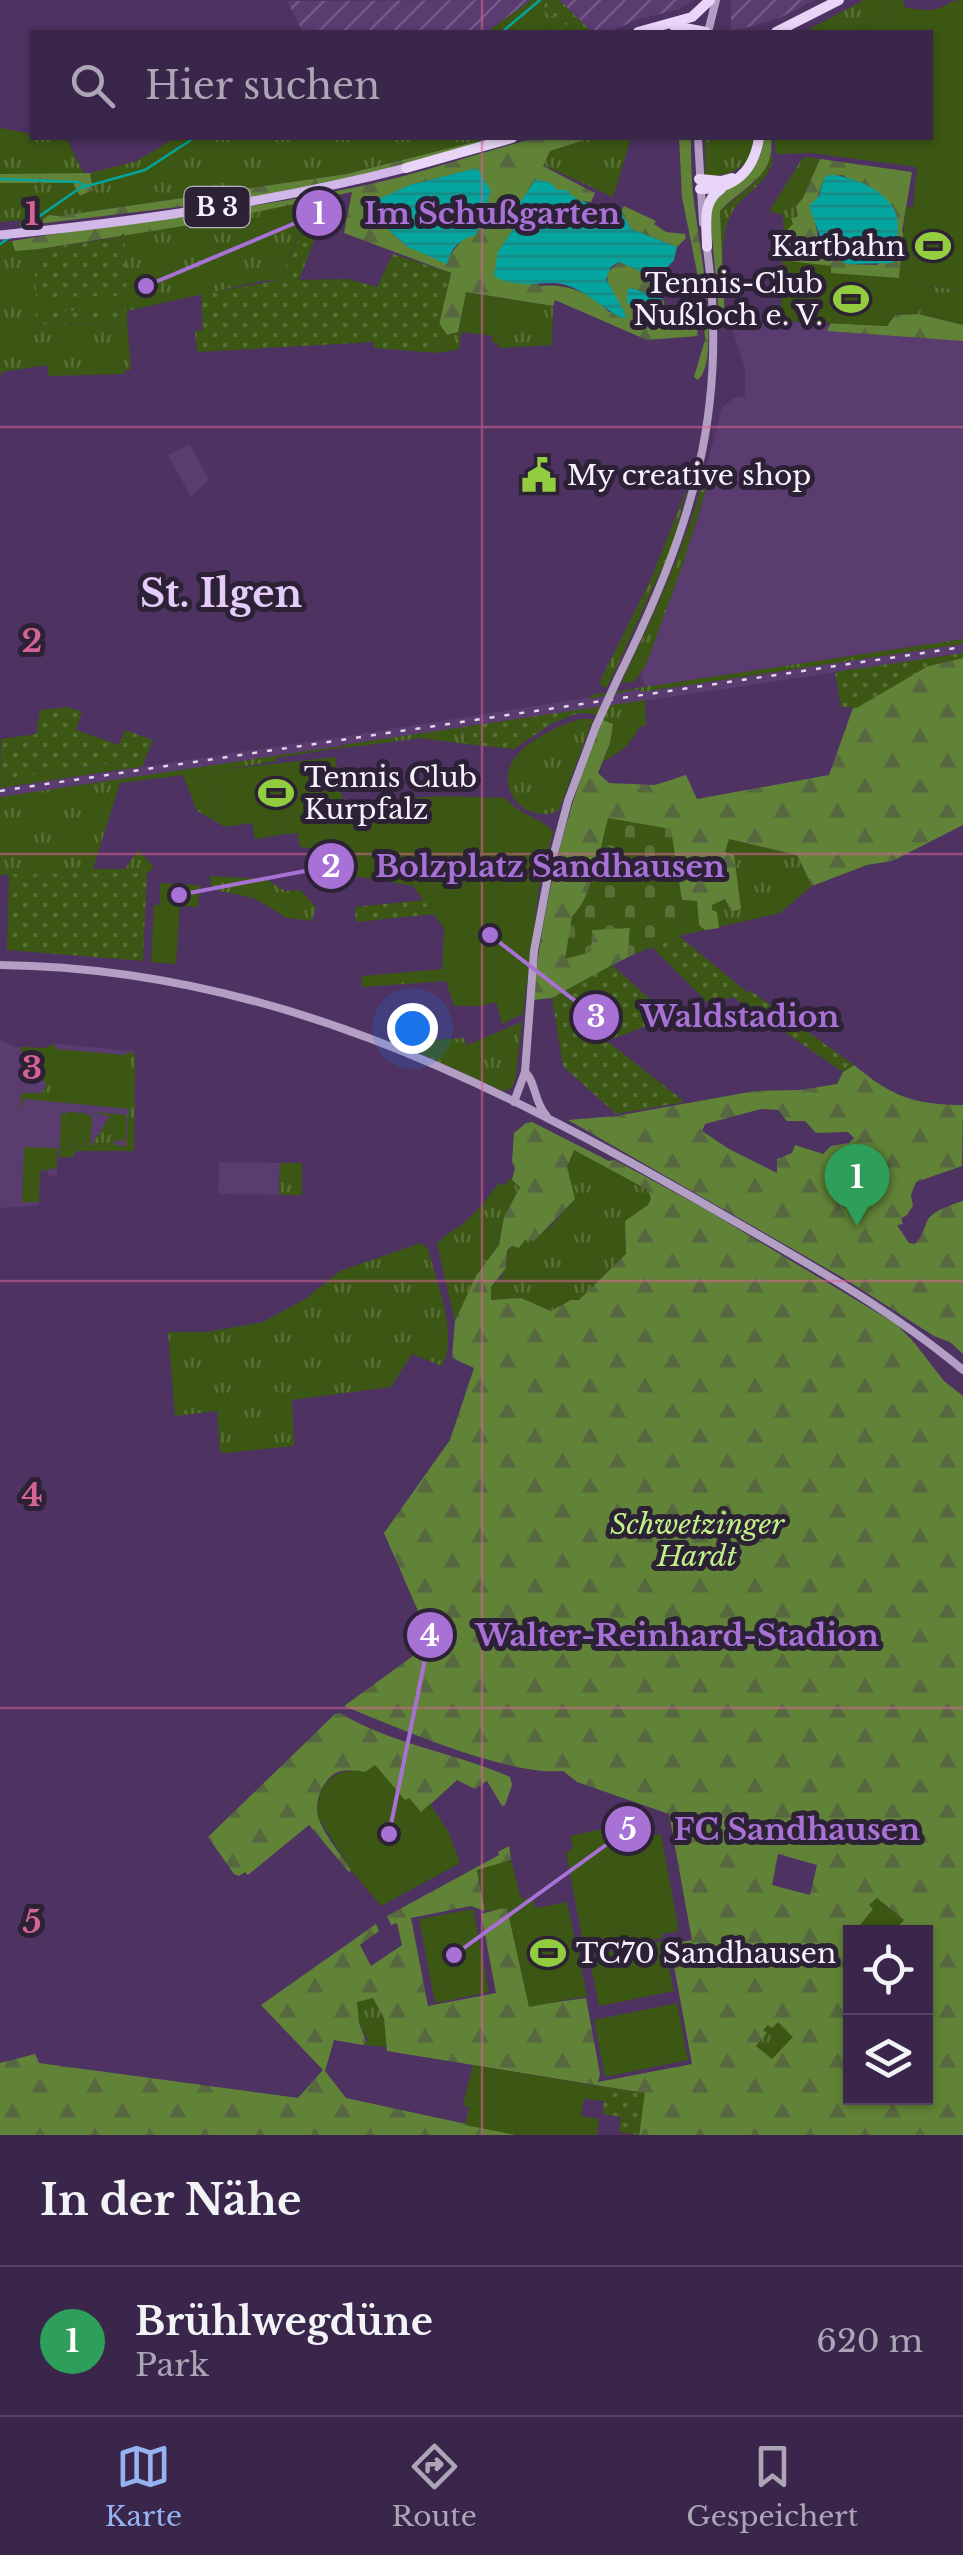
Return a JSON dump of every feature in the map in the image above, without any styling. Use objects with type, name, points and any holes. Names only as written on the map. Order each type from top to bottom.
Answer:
[{"type":"highway","points":[[646,30],[686,20],[713,0]]},
{"type":"highway","points":[[780,30],[839,0]]},
{"type":"highway","points":[[686,20],[706,30]]},
{"type":"highway","points":[[663,26],[699,30]]},
{"type":"highway","name":"B 3","points":[[406,168],[505,140]]},
{"type":"highway","points":[[707,247],[709,200],[741,178],[754,158],[758,140]]},
{"type":"highway","points":[[699,184],[720,181],[746,170]]},
{"type":"highway","points":[[699,184],[721,189]]},
{"type":"main road","points":[[708,30],[713,0]]},
{"type":"main road","points":[[518,1104],[525,1072],[529,999],[544,893],[564,812],[596,726],[674,555],[703,456],[715,344],[698,140]]},
{"type":"main road","name":"B 3","points":[[0,235],[281,197],[406,168]]},
{"type":"main road","points":[[0,965],[138,975],[257,1000],[391,1045],[518,1104],[663,1180],[889,1313],[963,1370]]},
{"type":"main road","points":[[525,1072],[530,1075],[536,1103],[552,1122]]},
{"type":"main road","points":[[518,1104],[532,1088]]},
{"type":"shaded area","points":[[531,0],[490,30],[302,30],[287,1]]},
{"type":"shaded area","points":[[559,0],[694,0],[679,9],[614,30],[590,30]]},
{"type":"shaded area","points":[[731,0],[814,0],[780,18],[731,30]]},
{"type":"shaded area","points":[[477,168],[491,191],[476,235],[457,245],[447,264],[408,247],[382,224],[367,217],[374,201],[410,185]]},
{"type":"shaded area","points":[[830,175],[869,186],[892,206],[898,226],[893,263],[848,264],[827,255],[809,206],[819,196],[824,178]]},
{"type":"shaded area","points":[[536,179],[551,183],[557,190],[567,190],[584,202],[621,211],[631,229],[677,247],[674,260],[664,271],[665,275],[673,276],[658,305],[638,310],[627,303],[627,291],[631,288],[649,294],[652,285],[638,270],[619,262],[611,267],[606,279],[626,318],[566,285],[514,283],[494,276],[498,252],[513,229],[516,208]]},
{"type":"shaded area","points":[[793,322],[830,325],[828,331],[963,341],[963,639],[645,687],[641,674],[699,515],[708,478],[704,476],[722,407],[745,396],[745,369],[731,326]]},
{"type":"shaded area","points":[[190,444],[209,480],[191,497],[168,455]]},
{"type":"shaded area","points":[[963,644],[963,653],[343,745],[342,737],[640,689],[642,692]]},
{"type":"shaded area","points":[[340,737],[341,746],[0,797],[0,788]]},
{"type":"shaded area","points":[[0,1040],[16,1047],[45,1048],[56,1044],[133,1051],[134,1151],[76,1151],[73,1157],[59,1157],[57,1148],[57,1175],[48,1176],[47,1171],[40,1171],[39,1205],[0,1208]]},
{"type":"shaded area","points":[[219,1162],[280,1163],[279,1195],[218,1194]]},
{"type":"green space","points":[[531,0],[547,0],[542,10],[571,30],[545,29],[490,30]]},
{"type":"green space","points":[[547,0],[559,0],[590,30],[571,30],[542,10]]},
{"type":"green space","points":[[864,0],[890,0],[887,17],[857,30],[808,30]]},
{"type":"green space","points":[[890,0],[903,0],[904,7],[926,10],[963,0],[963,290],[922,285],[918,314],[895,315],[887,326],[784,321],[782,260],[831,266],[831,273],[899,278],[906,207],[913,207],[917,167],[811,153],[776,154],[774,140],[933,140],[933,30],[857,30],[887,17]]},
{"type":"green space","points":[[0,128],[30,134],[30,140],[67,140],[84,174],[0,174]]},
{"type":"green space","points":[[172,140],[482,140],[347,174],[49,215],[37,224],[18,226],[22,220],[0,222],[0,183],[73,183],[80,196],[93,190],[90,173],[137,161]]},
{"type":"green space","points":[[491,140],[359,177],[236,200],[37,224],[49,215],[347,174]]},
{"type":"green space","points":[[529,140],[585,140],[550,151],[543,166],[595,193],[591,202],[526,195],[516,208],[513,229],[498,252],[540,286],[577,290],[609,312],[625,313],[608,287],[607,273],[619,262],[650,280],[652,290],[646,294],[632,288],[627,291],[627,303],[658,305],[663,299],[669,326],[697,321],[698,336],[647,340],[555,300],[553,306],[466,292],[458,332],[447,335],[439,324],[451,273],[344,233],[352,192],[208,222],[40,249],[15,251],[12,241],[253,206],[414,173]],"holes":[[[477,168],[464,238],[449,256],[408,247],[382,224],[410,185]]]},
{"type":"green space","points":[[585,140],[630,140],[613,197],[543,165],[550,151]]},
{"type":"green space","points":[[679,140],[691,140],[708,321],[705,367],[698,380],[694,377],[705,340],[703,302],[682,197]]},
{"type":"green space","points":[[705,140],[755,140],[750,156],[739,168],[705,176]]},
{"type":"green space","points":[[764,140],[771,140],[763,172],[720,211],[725,324],[720,325],[710,214],[722,193],[754,167]]},
{"type":"green space","points":[[773,154],[768,173],[735,208],[726,227],[725,310],[720,211],[754,183]]},
{"type":"green space","points":[[807,157],[820,159],[796,205],[798,218],[793,224],[789,256],[784,255],[783,215],[769,211]]},
{"type":"green space","points":[[820,159],[912,172],[902,231],[924,283],[783,316],[788,229],[793,224],[791,218],[798,217],[796,206]],"holes":[[[842,175],[885,198],[894,214],[896,246],[877,265],[848,264],[818,237],[813,211],[824,178]]]},
{"type":"green space","points":[[90,173],[93,190],[80,196],[73,183],[0,183],[0,174]]},
{"type":"green space","points":[[330,196],[316,236],[298,234],[280,280],[127,311],[36,312],[37,324],[127,323],[131,370],[125,370],[125,374],[49,376],[47,365],[2,372],[0,377],[0,242],[12,241],[16,250],[40,249],[35,262],[126,296],[124,233],[208,222]]},
{"type":"green space","points":[[624,206],[656,221],[654,224],[666,232],[685,234],[686,238],[677,247],[631,229],[621,211]]},
{"type":"green space","points":[[124,233],[127,296],[36,297],[35,262],[40,249]]},
{"type":"green space","points":[[299,234],[316,236],[299,280],[348,279],[377,287],[393,254],[451,273],[439,323],[447,335],[438,353],[374,348],[373,342],[197,352],[195,331],[203,330],[201,294],[280,280]]},
{"type":"green space","points":[[921,285],[963,290],[963,325],[918,314]]},
{"type":"green space","points":[[465,292],[553,306],[552,345],[499,348],[498,343],[492,342],[492,336],[499,337],[466,298],[459,349],[438,353],[447,335],[458,332]]},
{"type":"green space","points":[[466,298],[504,303],[500,337],[461,332]]},
{"type":"green space","points":[[36,311],[127,311],[127,323],[36,324]]},
{"type":"green space","points":[[918,314],[963,325],[963,341],[827,331],[831,323],[887,326],[895,315]]},
{"type":"green space","points":[[689,483],[671,549],[607,688],[599,684],[651,579]]},
{"type":"green space","points":[[701,488],[706,489],[682,567],[646,665],[634,682],[621,683],[665,587]]},
{"type":"green space","points":[[963,639],[963,644],[589,699],[591,695]]},
{"type":"green space","points":[[963,653],[963,658],[928,666],[857,708],[841,707],[835,672]]},
{"type":"green space","points":[[963,658],[963,825],[892,861],[867,865],[812,886],[797,855],[729,839],[725,852],[734,855],[741,909],[731,912],[725,899],[712,905],[719,928],[705,930],[699,925],[697,901],[682,900],[670,829],[630,928],[628,957],[552,998],[533,1000],[558,857],[577,788],[603,720],[613,724],[598,773],[609,783],[655,785],[686,775],[697,799],[829,775],[853,708],[928,666]]},
{"type":"green space","points":[[645,700],[646,726],[640,726],[625,747],[603,761],[612,725],[603,720],[605,715],[578,710]]},
{"type":"green space","points":[[68,707],[82,712],[76,730],[119,745],[125,730],[153,740],[142,767],[111,771],[112,763],[36,773],[23,781],[0,785],[1,739],[36,734],[40,710]]},
{"type":"green space","points":[[578,710],[514,749],[465,744],[463,727]]},
{"type":"green space","points":[[580,719],[593,719],[559,810],[537,814],[527,810],[508,785],[512,762],[533,741]]},
{"type":"green space","points":[[463,727],[465,744],[420,738],[345,748],[343,745]]},
{"type":"green space","points":[[341,746],[343,751],[339,748],[276,758],[207,777],[215,821],[197,811],[183,775],[120,783],[93,869],[125,869],[138,850],[154,867],[147,873],[0,875],[0,797]]},
{"type":"green space","name":"Tennis Club Kurpfalz","points":[[335,757],[345,810],[283,819],[285,834],[255,839],[252,823],[224,827],[215,821],[207,777],[228,769]]},
{"type":"green space","points":[[113,763],[111,771],[0,788],[36,773]]},
{"type":"green space","points":[[441,796],[506,798],[553,832],[539,889],[523,1014],[502,1024],[496,1002],[454,1006],[442,969],[444,928],[413,886],[335,873],[334,821],[355,815],[368,802]]},
{"type":"green space","points":[[367,802],[355,815],[334,821],[335,855],[327,850],[300,847],[297,833],[285,834],[283,819],[344,810],[344,804]]},
{"type":"green space","points":[[608,818],[671,829],[686,928],[679,936],[628,957],[630,928],[592,930],[591,952],[565,959],[572,916],[590,885]]},
{"type":"green space","points":[[729,839],[797,855],[812,886],[780,913],[679,936],[686,928],[682,900],[697,901],[699,925],[712,910],[711,905],[726,899],[725,853]]},
{"type":"green space","points":[[147,873],[143,961],[7,950],[9,874]]},
{"type":"green space","points":[[210,876],[266,879],[285,891],[300,890],[316,907],[312,921],[287,918],[254,898],[211,889]]},
{"type":"green space","points":[[160,883],[200,885],[198,907],[180,906],[176,964],[151,962],[154,905],[160,905]]},
{"type":"green space","points":[[423,900],[435,914],[356,922],[355,907]]},
{"type":"green space","points":[[679,936],[747,992],[751,991],[854,1065],[843,1072],[733,997],[709,1004],[651,946]]},
{"type":"green space","points":[[612,965],[670,1017],[607,1041],[685,1102],[616,1114],[563,1066],[552,998]]},
{"type":"green space","points":[[442,969],[446,981],[362,987],[362,976]]},
{"type":"green space","points":[[522,1022],[515,1081],[512,1088],[503,1091],[410,1049],[413,1041],[464,1038],[467,1045]]},
{"type":"green space","points":[[55,1044],[56,1049],[135,1054],[134,1151],[76,1151],[73,1157],[59,1157],[61,1113],[66,1114],[64,1146],[84,1147],[86,1115],[92,1115],[90,1148],[110,1116],[92,1112],[127,1115],[125,1141],[115,1140],[114,1144],[126,1147],[129,1109],[24,1099],[21,1111],[21,1093],[42,1093],[46,1085],[42,1076],[43,1053],[21,1052],[21,1047],[45,1048]]},
{"type":"green space","points":[[58,1054],[131,1060],[127,1107],[55,1101]]},
{"type":"green space","points":[[854,1065],[904,1097],[963,1105],[962,1166],[916,1182],[911,1195],[913,1206],[901,1218],[903,1224],[897,1225],[909,1243],[915,1244],[930,1217],[963,1201],[963,1354],[950,1342],[934,1336],[845,1279],[568,1120],[616,1116],[755,1091],[837,1084],[843,1072]],"holes":[[[761,1109],[778,1110],[787,1121],[805,1121],[816,1133],[848,1132],[854,1138],[849,1143],[831,1146],[823,1154],[795,1145],[792,1153],[777,1159],[777,1173],[702,1131],[705,1124]]]},
{"type":"green space","points":[[66,1112],[86,1113],[84,1147],[64,1146]]},
{"type":"green space","name":"Schwetzinger Hardt","points":[[532,1122],[609,1161],[615,1160],[707,1210],[896,1324],[944,1381],[963,1396],[963,2135],[639,2135],[644,2093],[387,2051],[384,2018],[373,1998],[357,2002],[366,2041],[363,2045],[334,2040],[325,2071],[346,2098],[517,2135],[0,2135],[0,2063],[35,2054],[39,2063],[298,2098],[323,2070],[261,2005],[376,1924],[379,1931],[360,1945],[371,1966],[402,1945],[397,1923],[391,1925],[387,1916],[509,1846],[511,1860],[477,1871],[485,1911],[471,1906],[411,1918],[428,2006],[496,1993],[481,1914],[507,1907],[529,2006],[586,1998],[600,2074],[598,2082],[692,2064],[670,1944],[692,1940],[669,1814],[577,1782],[563,1771],[540,1771],[483,1758],[344,1706],[442,1635],[441,1610],[419,1613],[384,1533],[450,1440],[474,1368],[452,1358],[455,1321],[476,1276],[499,1245],[504,1217],[520,1187],[512,1180],[514,1133]],"holes":[[[574,1150],[648,1190],[648,1205],[625,1221],[626,1254],[579,1300],[551,1311],[521,1298],[491,1300],[491,1287],[506,1268],[507,1250],[512,1246],[519,1248],[525,1240],[534,1241],[575,1199],[567,1167]],[[778,1854],[817,1865],[810,1895],[772,1885]],[[778,2022],[793,2037],[772,2059],[756,2046],[767,2033],[763,2030]]]},
{"type":"green space","points":[[24,1147],[57,1148],[57,1168],[40,1171],[39,1202],[22,1202]]},
{"type":"green space","points":[[574,1150],[648,1190],[648,1205],[625,1222],[626,1254],[579,1300],[551,1311],[521,1298],[491,1300],[491,1287],[503,1275],[507,1250],[550,1227],[574,1199],[567,1167]]},
{"type":"green space","points":[[280,1163],[302,1163],[302,1195],[279,1195]]},
{"type":"green space","points":[[509,1178],[520,1186],[504,1217],[499,1245],[476,1276],[455,1321],[437,1244],[469,1219],[499,1183],[505,1185]]},
{"type":"green space","points":[[421,1243],[428,1249],[447,1324],[447,1353],[442,1366],[412,1354],[391,1387],[292,1400],[294,1446],[225,1453],[220,1451],[217,1411],[175,1416],[168,1332],[207,1332],[263,1322],[305,1299],[340,1271]]},
{"type":"green space","points":[[340,1713],[402,1741],[510,1777],[512,1785],[505,1805],[487,1781],[475,1789],[457,1780],[421,1813],[409,1799],[405,1801],[376,1780],[343,1771],[324,1785],[317,1812],[349,1872],[309,1825],[248,1875],[234,1874],[208,1837]]},
{"type":"green space","points":[[375,1765],[405,1800],[409,1798],[421,1812],[430,1804],[448,1831],[460,1863],[381,1906],[351,1870],[318,1817],[320,1796],[328,1781],[335,1775],[365,1772]]},
{"type":"green space","points":[[640,1821],[643,1833],[661,1834],[679,1931],[585,1953],[566,1853],[573,1848],[570,1836]]},
{"type":"green space","name":"TC70 Sandhausen","points":[[511,1860],[521,1899],[533,1897],[535,1908],[567,1902],[587,1996],[529,2007],[507,1908],[485,1911],[477,1870]]},
{"type":"green space","points":[[877,1898],[904,1920],[899,1925],[860,1925],[872,1910],[869,1905]]},
{"type":"green space","points":[[473,1909],[489,1992],[435,2003],[419,1919]]},
{"type":"green space","points":[[663,1941],[674,1991],[599,2006],[589,1956]]},
{"type":"green space","points":[[373,1997],[384,2018],[387,2047],[363,2045],[368,2040],[359,2023],[357,2002]]},
{"type":"green space","points":[[677,2003],[688,2060],[605,2077],[594,2020]]},
{"type":"green space","points":[[778,2022],[794,2036],[772,2060],[756,2046],[766,2034],[763,2030],[768,2024]]},
{"type":"green space","points":[[473,2065],[605,2087],[605,2101],[584,2099],[581,2116],[599,2119],[597,2135],[517,2135],[465,2125],[469,2107],[463,2105]]},
{"type":"green space","points":[[605,2087],[645,2093],[639,2135],[619,2132],[621,2117],[603,2114]]},
{"type":"waterway","points":[[504,30],[540,0]]},
{"type":"waterway","points":[[21,229],[80,188],[145,170],[191,140]]},
{"type":"waterway","points":[[0,179],[78,182],[86,186]]},
{"type":"waterway","points":[[0,244],[10,237]]},
{"type":"railway","points":[[0,791],[963,647]]},
{"type":"place","name":"Kartbahn","points":[[933,246]]},
{"type":"place","name":"Im Schußgarten","points":[[146,286]]},
{"type":"place","name":"Tennis-Club Nußloch e. V.","points":[[851,299]]},
{"type":"place","name":"My creative shop","points":[[539,475]]},
{"type":"place","name":"Tennis Club Kurpfalz","points":[[276,793]]},
{"type":"place","name":"Bolzplatz Sandhausen","points":[[179,895]]},
{"type":"place","name":"Waldstadion","points":[[490,935]]},
{"type":"place","name":"Brühlwegdüne","points":[[857,1226]]},
{"type":"place","name":"Walter-Reinhard-Stadion","points":[[389,1834]]},
{"type":"place","name":"TC70 Sandhausen","points":[[548,1953]]},
{"type":"place","name":"FC Sandhausen","points":[[454,1955]]},
{"type":"district","name":"St. Ilgen","points":[[221,594]]}]
